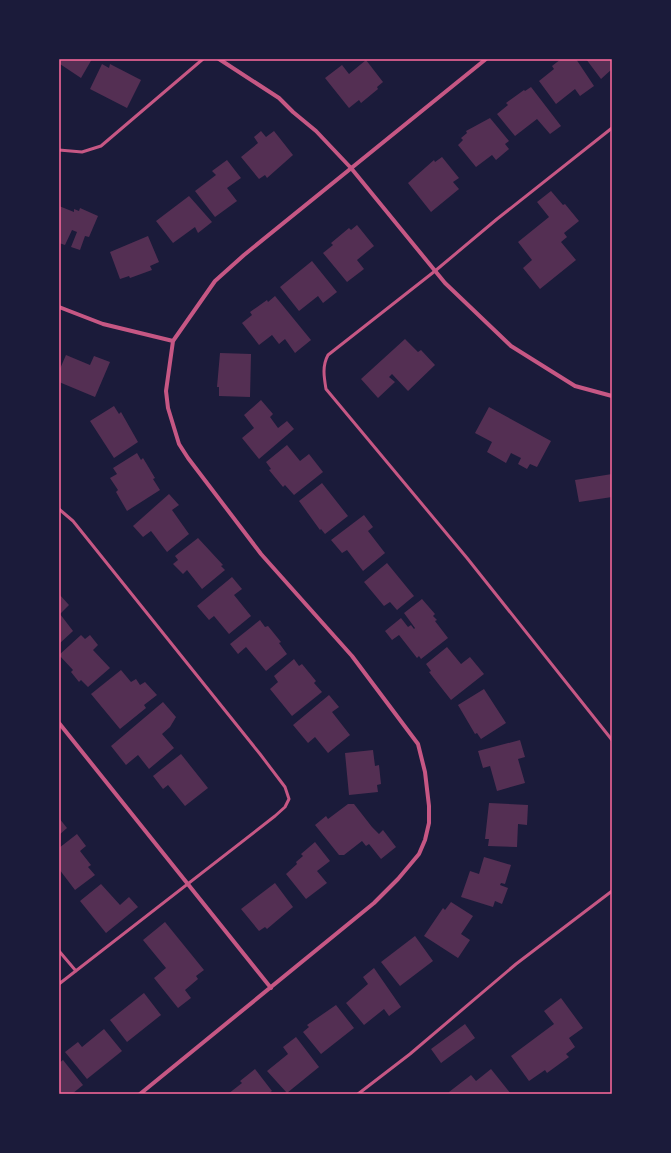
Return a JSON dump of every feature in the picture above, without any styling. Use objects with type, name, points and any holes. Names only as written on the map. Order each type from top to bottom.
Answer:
[{"type":"street","points":[[219,59],[279,98],[316,131],[351,168],[445,283],[511,346],[575,386],[612,396]]},
{"type":"street","points":[[140,1094],[374,903],[398,879],[418,854],[425,840],[429,823],[429,806],[425,772],[418,744],[352,656],[261,554],[179,444],[168,408],[166,391],[173,341],[215,281],[244,255],[486,59]]},
{"type":"street","points":[[59,306],[103,324],[173,341]]},
{"type":"street","points":[[59,723],[271,988]]},
{"type":"lane","points":[[59,150],[82,152],[101,146],[204,59]]},
{"type":"lane","points":[[612,128],[497,219],[435,271],[328,354],[324,362],[326,389],[467,558],[612,740]]},
{"type":"lane","points":[[59,508],[73,521],[285,787],[289,799],[284,807],[59,984]]},
{"type":"lane","points":[[358,1094],[410,1054],[516,964],[612,891]]},
{"type":"lane","points":[[59,951],[76,971]]},
{"type":"building","points":[[59,59],[92,59],[81,78],[60,64],[59,67]]},
{"type":"building","points":[[561,59],[576,59],[594,86],[580,96],[575,89],[556,104],[539,81],[554,69],[552,66]]},
{"type":"building","points":[[586,59],[612,59],[612,69],[601,79]]},
{"type":"building","points":[[366,60],[383,82],[377,87],[378,89],[361,103],[359,100],[349,108],[325,78],[342,65],[349,74]]},
{"type":"building","points":[[102,64],[109,68],[110,64],[141,80],[127,108],[90,89]]},
{"type":"building","points":[[531,87],[561,126],[550,134],[537,119],[515,136],[497,114],[508,105],[506,103],[524,90],[525,91]]},
{"type":"building","points":[[490,118],[509,141],[505,144],[509,149],[496,160],[492,155],[476,167],[458,145],[463,140],[461,138],[467,133],[466,131]]},
{"type":"building","points":[[261,131],[266,137],[274,131],[293,155],[267,178],[265,175],[259,179],[241,157],[258,143],[254,137]]},
{"type":"building","points":[[442,157],[459,178],[453,182],[459,189],[431,212],[408,183],[434,160],[435,162]]},
{"type":"building","points":[[227,160],[241,178],[227,188],[237,201],[215,217],[195,191],[216,175],[212,171]]},
{"type":"building","points":[[551,191],[563,205],[565,204],[579,221],[564,233],[567,237],[561,242],[576,260],[540,289],[523,268],[532,260],[518,242],[549,217],[537,202]]},
{"type":"building","points":[[189,196],[212,222],[198,233],[195,227],[173,243],[156,221]]},
{"type":"building","points":[[59,206],[74,212],[74,209],[79,211],[80,208],[98,216],[89,237],[85,236],[80,250],[71,247],[77,232],[72,230],[65,245],[59,243]]},
{"type":"building","points":[[357,225],[374,246],[357,260],[364,269],[347,282],[323,253],[333,245],[331,243],[349,228],[351,230]]},
{"type":"building","points":[[148,236],[159,262],[150,266],[152,270],[130,278],[129,276],[120,279],[110,252]]},
{"type":"building","points":[[312,261],[337,292],[323,303],[318,296],[299,311],[280,287]]},
{"type":"building","points":[[275,296],[311,340],[295,353],[285,339],[279,344],[272,335],[259,345],[242,323],[252,315],[250,312],[267,300],[268,302]]},
{"type":"building","points":[[405,339],[418,352],[421,350],[435,365],[408,391],[392,374],[389,377],[395,382],[378,398],[361,379]]},
{"type":"building","points":[[220,353],[251,354],[250,397],[219,396],[219,387],[217,387]]},
{"type":"building","points":[[66,355],[90,365],[94,356],[110,362],[95,397],[59,382],[59,371]]},
{"type":"building","points":[[261,400],[273,414],[270,417],[278,428],[287,421],[294,429],[259,459],[242,438],[254,428],[244,415]]},
{"type":"building","points":[[114,406],[119,414],[121,412],[138,442],[114,458],[90,421]]},
{"type":"building","points":[[489,407],[551,441],[537,467],[530,464],[527,469],[518,464],[521,458],[511,453],[506,463],[487,452],[492,442],[475,433]]},
{"type":"building","points":[[287,445],[300,461],[309,454],[323,472],[294,495],[285,485],[283,487],[269,470],[271,469],[266,462]]},
{"type":"building","points":[[137,453],[141,460],[143,458],[155,478],[153,479],[160,490],[127,511],[116,492],[118,490],[110,478],[117,474],[113,468]]},
{"type":"building","points":[[612,474],[612,497],[579,502],[575,480]]},
{"type":"building","points":[[322,483],[348,516],[325,534],[321,529],[320,530],[299,501]]},
{"type":"building","points":[[169,494],[179,505],[172,510],[189,534],[167,552],[151,531],[143,537],[133,526]]},
{"type":"building","points":[[364,515],[373,527],[368,531],[385,553],[363,571],[347,550],[342,553],[331,540]]},
{"type":"building","points":[[198,538],[223,565],[221,566],[225,570],[202,589],[187,570],[183,574],[173,564],[178,560],[175,556]]},
{"type":"building","points":[[387,563],[414,596],[397,610],[390,602],[384,606],[364,582]]},
{"type":"building","points":[[232,577],[242,589],[234,595],[251,616],[229,634],[214,616],[209,620],[197,606]]},
{"type":"building","points":[[59,594],[69,605],[60,614],[73,631],[59,644]]},
{"type":"building","points":[[422,599],[435,614],[433,616],[437,620],[435,621],[448,638],[421,659],[419,656],[417,658],[399,635],[392,640],[385,631],[401,618],[408,627],[411,625],[414,629],[415,628],[404,613]]},
{"type":"building","points":[[260,620],[265,627],[268,626],[281,642],[279,643],[287,654],[266,671],[246,647],[238,654],[230,644]]},
{"type":"building","points":[[81,635],[85,639],[90,635],[98,645],[93,650],[110,668],[88,687],[81,680],[79,682],[71,672],[73,670],[59,655]]},
{"type":"building","points":[[447,647],[461,664],[470,657],[484,674],[451,700],[429,672],[431,671],[426,664]]},
{"type":"building","points":[[294,659],[299,666],[302,664],[316,681],[314,683],[322,692],[292,716],[270,689],[278,682],[274,676]]},
{"type":"building","points":[[121,670],[131,682],[136,679],[140,685],[145,682],[157,695],[144,705],[146,708],[120,729],[91,694]]},
{"type":"building","points":[[484,689],[506,723],[481,739],[477,733],[475,734],[458,705]]},
{"type":"building","points":[[329,695],[339,707],[332,712],[350,735],[328,753],[315,737],[308,743],[293,725]]},
{"type":"building","points":[[163,702],[176,717],[170,727],[162,734],[174,748],[149,769],[138,755],[126,765],[111,746]]},
{"type":"building","points":[[520,740],[525,757],[518,759],[525,783],[497,791],[490,766],[483,768],[478,751]]},
{"type":"building","points":[[373,750],[375,766],[379,765],[381,784],[377,785],[378,792],[349,795],[345,753]]},
{"type":"building","points":[[181,754],[208,788],[185,806],[168,785],[163,789],[153,776]]},
{"type":"building","points":[[489,803],[528,805],[527,825],[518,824],[517,847],[488,846],[489,839],[485,839]]},
{"type":"building","points":[[348,804],[354,804],[372,827],[379,834],[383,830],[396,847],[381,859],[369,844],[366,846],[362,841],[344,855],[339,855],[315,825],[326,816],[328,819]]},
{"type":"building","points":[[59,818],[67,828],[59,835]]},
{"type":"building","points":[[77,834],[86,846],[80,851],[91,865],[88,867],[95,875],[75,890],[59,869],[59,848]]},
{"type":"building","points":[[315,842],[330,861],[317,871],[327,883],[306,899],[286,874],[303,856],[301,854]]},
{"type":"building","points":[[484,857],[511,865],[505,884],[501,883],[500,885],[508,888],[502,904],[495,901],[493,907],[461,897],[470,871],[479,874]]},
{"type":"building","points":[[275,883],[293,907],[267,929],[265,927],[259,931],[241,909]]},
{"type":"building","points":[[101,884],[120,905],[129,897],[138,907],[106,933],[80,901]]},
{"type":"building","points":[[451,902],[473,916],[461,934],[470,940],[458,958],[424,936],[443,908],[445,910]]},
{"type":"building","points":[[165,922],[204,970],[196,976],[198,979],[185,990],[191,998],[178,1008],[154,978],[166,968],[143,940]]},
{"type":"building","points":[[415,936],[433,961],[400,986],[381,962]]},
{"type":"building","points":[[374,968],[401,1007],[389,1016],[384,1009],[364,1025],[346,1003],[368,984],[363,977]]},
{"type":"building","points":[[144,993],[161,1015],[127,1042],[110,1020]]},
{"type":"building","points":[[561,998],[583,1028],[569,1038],[575,1047],[566,1054],[569,1057],[547,1073],[545,1070],[529,1081],[511,1056],[554,1024],[544,1011]]},
{"type":"building","points":[[336,1005],[354,1028],[321,1054],[303,1032],[309,1027],[307,1025]]},
{"type":"building","points":[[465,1024],[475,1038],[441,1063],[431,1049]]},
{"type":"building","points":[[104,1029],[122,1051],[87,1079],[65,1052],[78,1042],[82,1047]]},
{"type":"building","points":[[296,1037],[319,1067],[287,1093],[267,1071],[288,1054],[283,1047]]},
{"type":"building","points":[[63,1060],[83,1085],[72,1094],[59,1094],[59,1063]]},
{"type":"building","points":[[255,1069],[272,1091],[268,1094],[228,1094],[242,1083],[240,1081]]},
{"type":"building","points":[[491,1069],[511,1094],[451,1094],[449,1092],[471,1075],[476,1081]]}]
